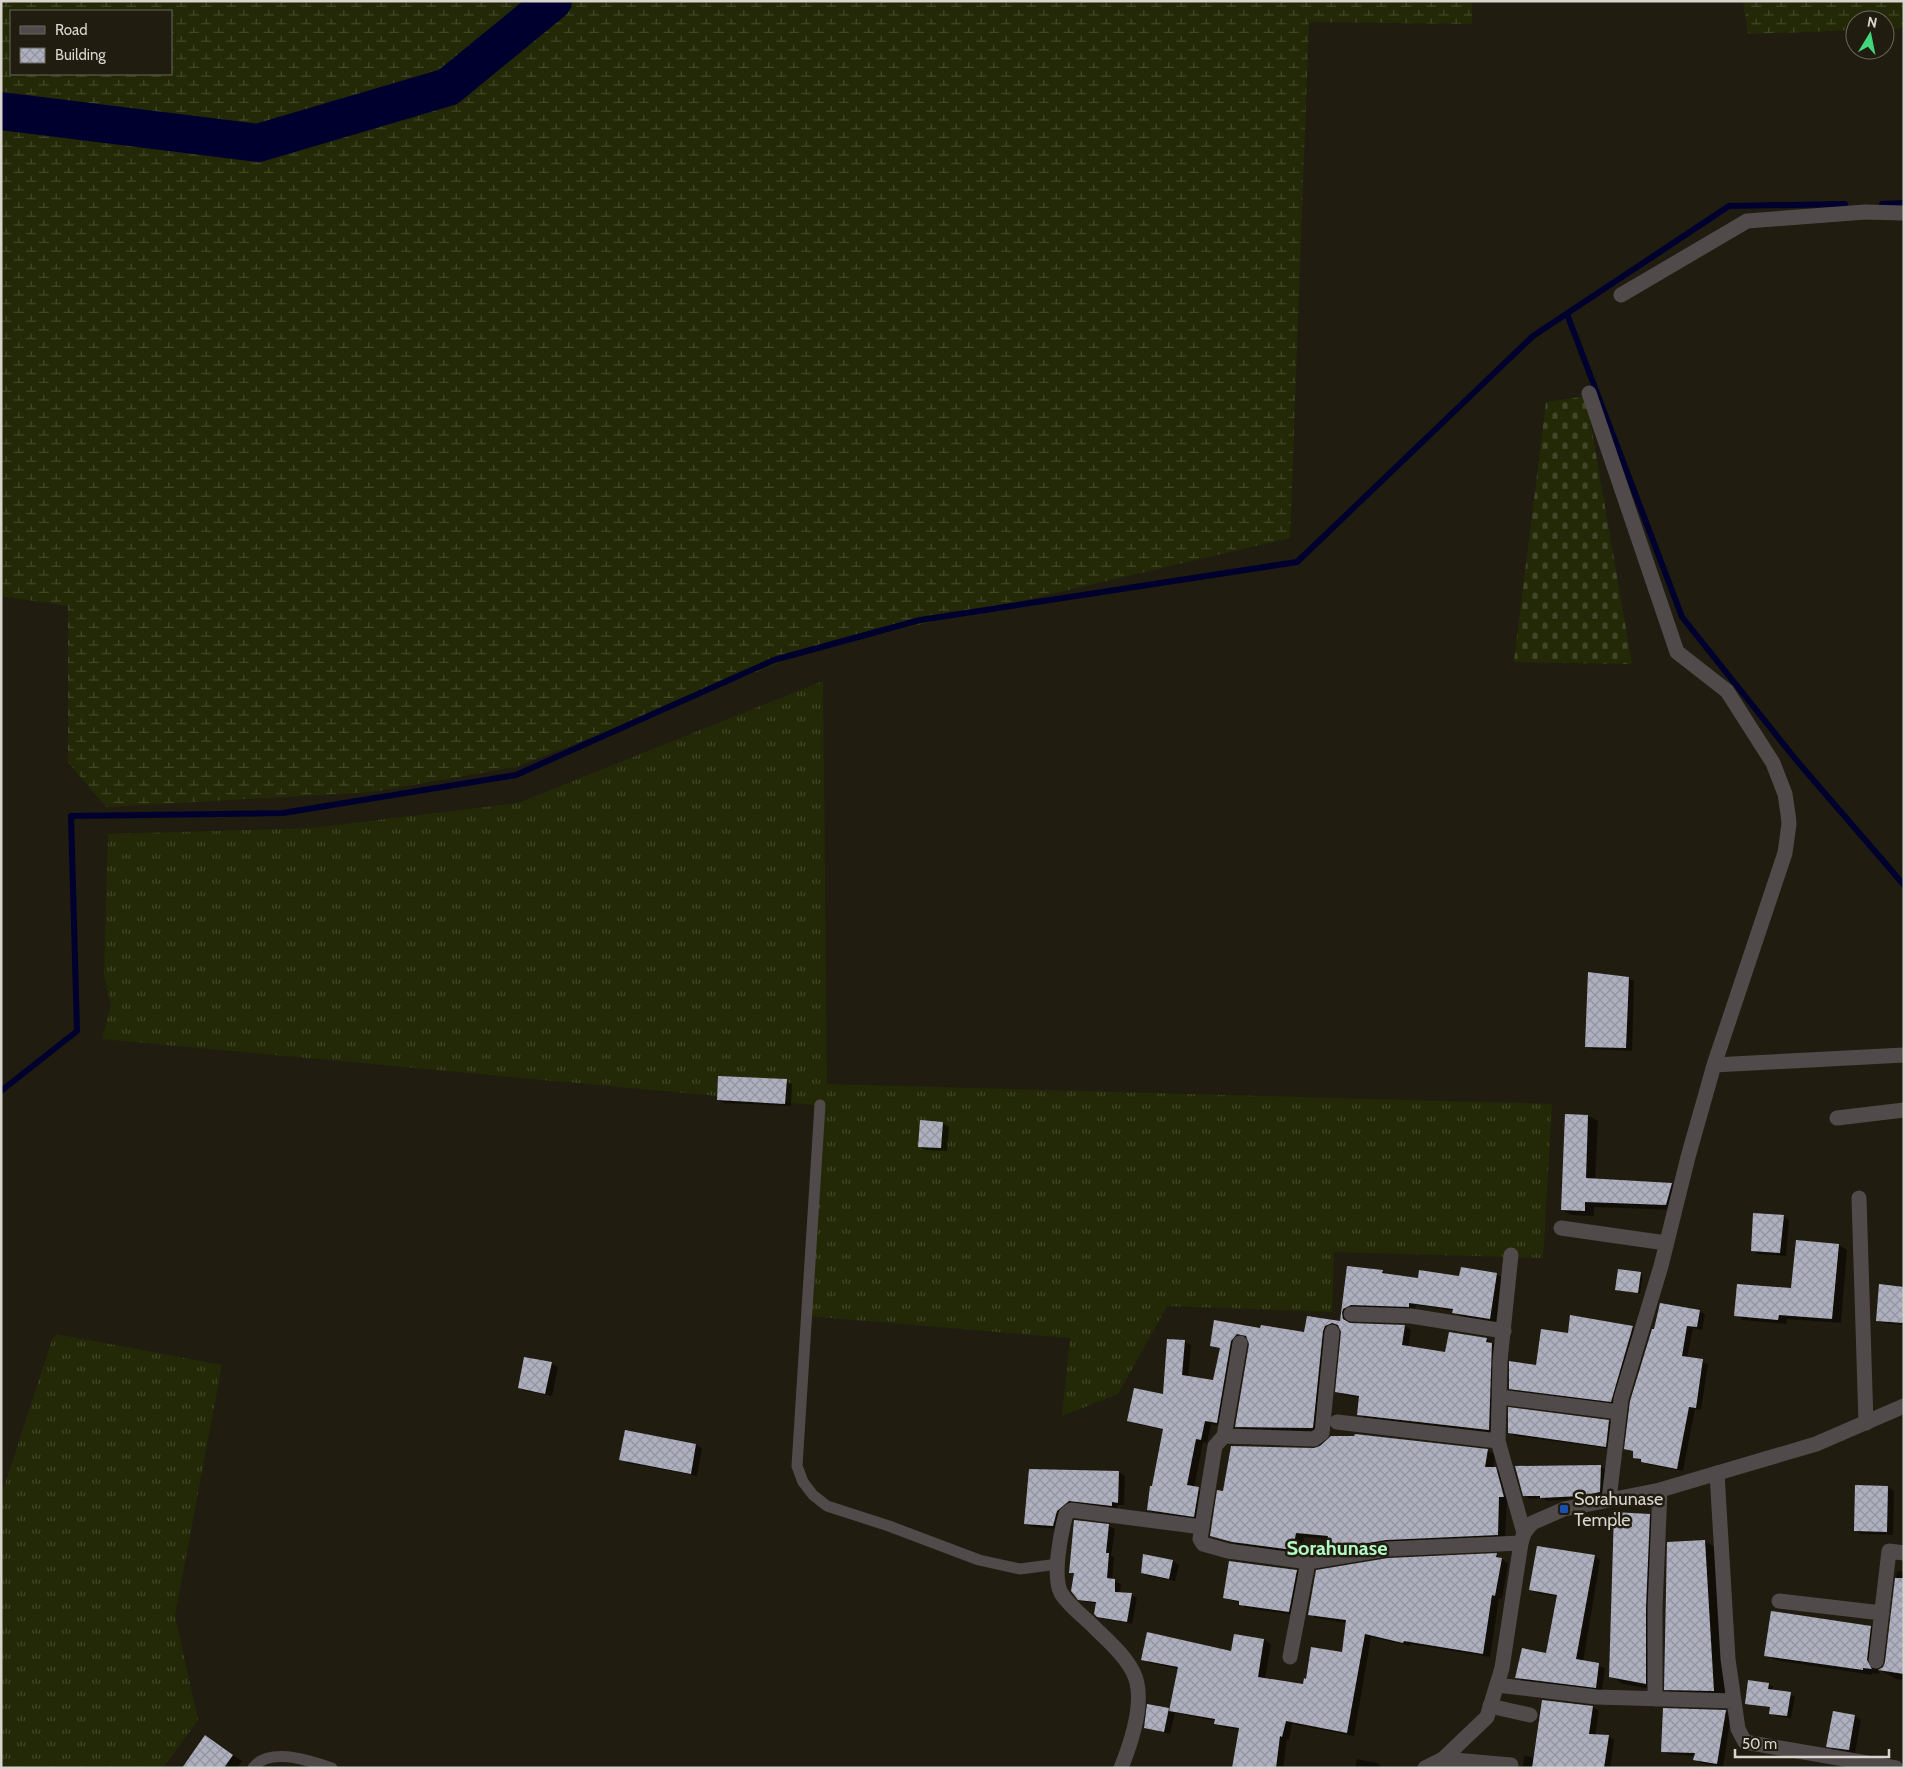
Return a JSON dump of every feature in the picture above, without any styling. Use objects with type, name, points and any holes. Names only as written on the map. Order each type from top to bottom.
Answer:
[{"type":"street","points":[[1621,296],[1747,221],[1864,212],[1904,213]]},
{"type":"street","points":[[1589,393],[1677,652],[1726,691],[1773,763],[1785,794],[1789,824],[1785,853],[1714,1065],[1619,1412],[1610,1499]]},
{"type":"street","points":[[1714,1065],[1904,1055]]},
{"type":"street","points":[[1837,1118],[1904,1110]]},
{"type":"street","points":[[1859,1198],[1866,1423]]},
{"type":"street","points":[[1561,1228],[1666,1243]]},
{"type":"street","points":[[1511,1255],[1500,1361],[1498,1441],[1523,1538]]},
{"type":"street","points":[[1351,1314],[1411,1316],[1504,1331]]},
{"type":"street","points":[[1224,1436],[1314,1439],[1319,1437],[1322,1432],[1332,1332]]},
{"type":"street","points":[[1240,1343],[1224,1436],[1215,1446],[1200,1539],[1203,1544],[1210,1548],[1308,1562],[1387,1549],[1523,1538]]},
{"type":"street","points":[[1500,1397],[1619,1412]]},
{"type":"street","points":[[1425,1768],[1443,1759],[1487,1717],[1502,1668],[1523,1538],[1532,1523],[1564,1509],[1660,1490],[1816,1444],[1904,1406]]},
{"type":"street","points":[[1337,1422],[1498,1441]]},
{"type":"street","points":[[1718,1473],[1721,1554],[1734,1701],[1738,1729],[1745,1742],[1896,1768]]},
{"type":"street","points":[[1655,1699],[1655,1608],[1660,1490]]},
{"type":"street","points":[[1120,1768],[1131,1744],[1136,1716],[1138,1694],[1134,1673],[1114,1647],[1061,1592],[1057,1578],[1066,1514],[1071,1510],[1202,1527]]},
{"type":"street","points":[[1876,1661],[1889,1551],[1904,1553]]},
{"type":"street","points":[[1290,1657],[1308,1562]]},
{"type":"street","points":[[1779,1601],[1882,1613]]},
{"type":"street","points":[[1497,1685],[1596,1696],[1734,1701]]},
{"type":"street","points":[[1490,1706],[1530,1715]]},
{"type":"street","points":[[1443,1759],[1511,1766]]},
{"type":"lane","points":[[820,1105],[797,1466],[803,1482],[813,1495],[827,1506],[889,1526],[979,1560],[1020,1569],[1058,1564]]},
{"type":"lane","points":[[252,1768],[257,1762],[276,1756],[332,1768]]},
{"type":"green space","points":[[1,1],[1472,1],[1472,24],[1309,22],[1290,538],[812,650],[516,767],[372,792],[106,807],[68,762],[68,606],[1,596]]},
{"type":"green space","points":[[1743,1],[1904,1],[1904,28],[1895,28],[1895,10],[1845,10],[1845,30],[1748,34]]},
{"type":"green space","points":[[1586,396],[1632,664],[1514,662],[1546,402]]},
{"type":"green space","points":[[823,681],[827,1084],[1552,1104],[1543,1258],[1334,1252],[1332,1312],[1167,1306],[1118,1394],[1062,1416],[1070,1338],[808,1316],[814,1105],[102,1039],[111,1005],[104,976],[108,834],[312,828],[518,803]]},
{"type":"green space","points":[[56,1334],[222,1365],[175,1616],[198,1720],[163,1768],[1,1768],[1,1487],[4,1487],[52,1340]]},
{"type":"building","points":[[1588,972],[1629,977],[1626,1048],[1585,1047]]},
{"type":"building","points":[[718,1076],[787,1079],[785,1104],[717,1100]]},
{"type":"building","points":[[1565,1114],[1588,1115],[1586,1178],[1672,1183],[1666,1205],[1585,1202],[1585,1211],[1561,1210]]},
{"type":"building","points":[[920,1120],[943,1122],[941,1148],[918,1147]]},
{"type":"building","points":[[1753,1213],[1784,1215],[1780,1253],[1751,1251]]},
{"type":"building","points":[[1796,1240],[1839,1244],[1832,1319],[1779,1315],[1778,1320],[1734,1316],[1737,1284],[1791,1288]]},
{"type":"building","points":[[1347,1266],[1383,1270],[1382,1273],[1418,1278],[1419,1270],[1459,1276],[1461,1267],[1497,1273],[1490,1319],[1452,1313],[1453,1309],[1409,1303],[1409,1307],[1351,1305],[1343,1309],[1342,1313],[1343,1319],[1350,1323],[1405,1325],[1402,1345],[1445,1352],[1449,1332],[1487,1338],[1486,1342],[1492,1343],[1489,1430],[1357,1415],[1359,1396],[1335,1392],[1341,1332],[1338,1325],[1332,1323],[1325,1326],[1323,1331],[1313,1428],[1235,1427],[1249,1344],[1246,1336],[1237,1334],[1231,1341],[1217,1423],[1205,1421],[1201,1440],[1196,1439],[1187,1485],[1199,1487],[1194,1517],[1147,1510],[1150,1486],[1152,1486],[1163,1429],[1127,1421],[1134,1388],[1163,1394],[1167,1339],[1185,1340],[1182,1375],[1213,1380],[1220,1348],[1210,1346],[1214,1320],[1260,1328],[1261,1325],[1304,1332],[1307,1316],[1340,1321]]},
{"type":"building","points":[[1618,1269],[1641,1272],[1638,1293],[1615,1290]]},
{"type":"building","points":[[1879,1284],[1904,1287],[1903,1323],[1876,1321]]},
{"type":"building","points":[[1660,1303],[1700,1310],[1697,1327],[1687,1326],[1682,1356],[1703,1359],[1696,1408],[1689,1407],[1677,1469],[1641,1462],[1641,1459],[1633,1458],[1633,1451],[1624,1449],[1630,1401],[1652,1329],[1654,1329]]},
{"type":"building","points":[[1570,1315],[1633,1326],[1611,1402],[1509,1389],[1509,1361],[1536,1365],[1541,1329],[1568,1333]]},
{"type":"building","points":[[524,1357],[552,1362],[545,1394],[518,1388]]},
{"type":"building","points":[[1508,1407],[1609,1420],[1606,1447],[1508,1433]]},
{"type":"building","points":[[625,1430],[696,1444],[691,1474],[619,1460]]},
{"type":"building","points":[[1355,1434],[1488,1449],[1485,1467],[1496,1467],[1504,1497],[1499,1497],[1498,1535],[1386,1540],[1326,1550],[1328,1536],[1296,1533],[1293,1550],[1232,1542],[1210,1536],[1217,1490],[1223,1491],[1231,1446],[1314,1448],[1320,1446],[1331,1436],[1354,1436]]},
{"type":"building","points":[[1601,1465],[1600,1492],[1581,1496],[1540,1498],[1540,1496],[1523,1496],[1515,1466]]},
{"type":"building","points":[[1029,1469],[1119,1471],[1118,1503],[1112,1502],[1112,1506],[1069,1501],[1057,1511],[1053,1526],[1024,1524]]},
{"type":"building","points":[[1855,1485],[1888,1486],[1887,1532],[1854,1531]]},
{"type":"building","points":[[1614,1512],[1650,1514],[1646,1608],[1646,1684],[1609,1677]]},
{"type":"building","points":[[1074,1520],[1109,1524],[1106,1553],[1109,1553],[1107,1578],[1115,1579],[1115,1592],[1132,1593],[1127,1622],[1097,1617],[1094,1614],[1096,1602],[1078,1600],[1071,1591],[1074,1573],[1069,1573]]},
{"type":"building","points":[[1705,1540],[1714,1691],[1664,1690],[1667,1542]]},
{"type":"building","points":[[1537,1546],[1595,1555],[1576,1659],[1599,1663],[1596,1688],[1515,1678],[1522,1648],[1546,1653],[1557,1595],[1529,1590]]},
{"type":"building","points":[[1497,1553],[1496,1557],[1502,1558],[1495,1596],[1492,1595],[1483,1654],[1404,1641],[1403,1643],[1365,1634],[1347,1733],[1286,1721],[1282,1737],[1280,1736],[1276,1768],[1232,1768],[1239,1728],[1214,1724],[1215,1719],[1169,1711],[1178,1667],[1141,1660],[1147,1632],[1231,1651],[1234,1634],[1264,1639],[1258,1677],[1303,1684],[1304,1678],[1306,1679],[1311,1647],[1342,1652],[1346,1620],[1308,1615],[1316,1570],[1388,1558]]},
{"type":"building","points":[[1143,1554],[1173,1560],[1169,1579],[1141,1573]]},
{"type":"building","points":[[1229,1561],[1297,1570],[1289,1612],[1239,1605],[1239,1601],[1223,1598]]},
{"type":"building","points":[[1895,1578],[1904,1578],[1904,1674],[1878,1670],[1883,1667],[1885,1662]]},
{"type":"building","points":[[1771,1611],[1871,1626],[1867,1660],[1872,1669],[1863,1668],[1863,1670],[1764,1656]]},
{"type":"building","points":[[1748,1680],[1769,1683],[1768,1689],[1791,1692],[1787,1716],[1769,1714],[1770,1707],[1745,1704]]},
{"type":"building","points":[[1542,1700],[1593,1706],[1589,1734],[1609,1735],[1604,1768],[1532,1768]]},
{"type":"building","points":[[1147,1704],[1169,1708],[1164,1732],[1144,1728]]},
{"type":"building","points":[[1663,1708],[1726,1710],[1717,1764],[1693,1760],[1695,1753],[1661,1752]]},
{"type":"building","points":[[1833,1711],[1855,1715],[1849,1750],[1826,1747]]},
{"type":"building","points":[[205,1735],[233,1755],[224,1768],[182,1768]]},
{"type":"waterway","points":[[1,111],[258,143],[448,87],[553,1]]},
{"type":"waterway","points":[[1882,204],[1904,203]]},
{"type":"waterway","points":[[1,1091],[77,1031],[71,816],[283,813],[516,775],[774,660],[920,620],[1297,562],[1533,336],[1729,206],[1845,204]]},
{"type":"waterway","points":[[1567,314],[1682,617],[1797,761],[1904,885]]},
{"type":"place","name":"Sorahunase Temple","points":[[1564,1509]]},
{"type":"district","name":"Sorahunase","points":[[1337,1548]]}]
